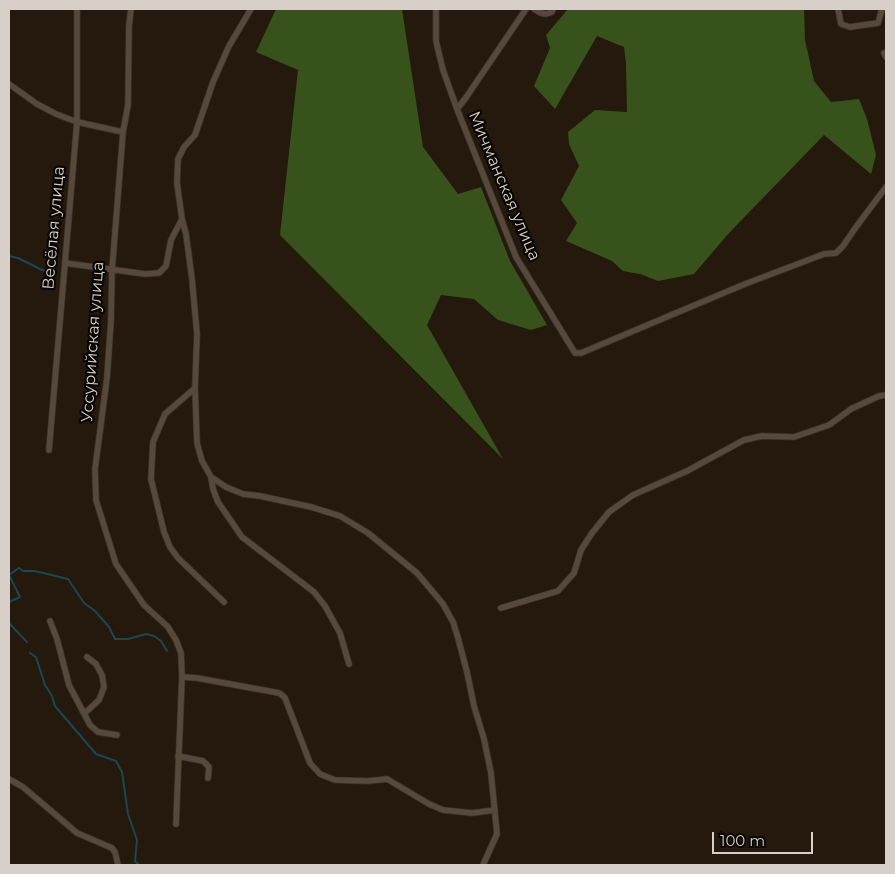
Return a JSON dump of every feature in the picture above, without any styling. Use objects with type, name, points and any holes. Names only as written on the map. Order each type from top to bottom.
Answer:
[{"type":"street","name":"Весёлая улица","points":[[49,450],[77,122],[77,9]]},
{"type":"street","name":"Уссурийская улица","points":[[131,9],[128,104],[123,132],[112,271],[107,378],[95,469],[96,500],[116,564],[144,605],[168,628],[176,640],[181,653],[182,677]]},
{"type":"street","points":[[251,9],[229,46],[213,82],[196,135],[184,147],[178,159],[177,183],[192,279],[197,334],[195,388],[197,443],[202,460],[211,477],[218,502],[242,538],[314,592],[325,606],[340,633],[349,664]]},
{"type":"street","points":[[436,9],[436,41],[442,70],[457,109]]},
{"type":"street","name":"Мичманская улица","points":[[526,9],[457,109],[516,257],[575,353],[581,353],[763,277],[824,254],[836,253],[841,249],[886,187]]},
{"type":"street","points":[[534,9],[546,14],[554,9]]},
{"type":"street","points":[[838,9],[841,24],[850,27],[878,23],[882,9]]},
{"type":"street","points":[[9,84],[37,104],[56,114],[77,122],[123,132]]},
{"type":"street","points":[[65,263],[112,271],[145,274],[163,271],[174,234],[182,219]]},
{"type":"street","points":[[195,388],[165,414],[153,442],[151,479],[164,532],[170,547],[178,558],[224,602]]},
{"type":"street","points":[[502,608],[558,591],[574,573],[581,550],[592,533],[609,512],[633,495],[688,471],[744,440],[762,436],[794,437],[829,425],[851,409],[878,396],[886,395]]},
{"type":"street","points":[[211,477],[226,487],[243,494],[311,507],[340,516],[368,533],[417,573],[444,604],[453,622],[489,764],[497,834],[483,865]]},
{"type":"street","points":[[50,621],[57,639],[69,685],[90,725],[98,732],[116,736]]},
{"type":"street","points":[[85,713],[98,700],[104,687],[102,675],[96,664],[87,657]]},
{"type":"street","points":[[176,824],[182,677],[197,678],[282,695],[285,698],[310,763],[320,774],[336,780],[368,781],[387,779],[442,810],[472,813],[495,810]]},
{"type":"street","points":[[178,756],[203,761],[209,767],[208,778]]},
{"type":"street","points":[[9,779],[23,787],[77,833],[112,848],[118,865]]},
{"type":"green space","points":[[276,9],[402,9],[423,147],[458,194],[481,187],[510,261],[547,325],[531,330],[498,320],[474,299],[441,295],[427,325],[503,459],[280,235],[298,70],[256,52]]},
{"type":"green space","points":[[568,9],[804,9],[805,40],[814,81],[831,102],[859,99],[867,119],[876,155],[871,174],[824,135],[729,233],[694,274],[658,281],[640,274],[623,271],[612,261],[566,241],[577,223],[561,200],[579,166],[569,144],[568,132],[595,110],[627,112],[624,47],[597,36],[555,109],[534,86],[550,48],[546,35]]},
{"type":"waterway","points":[[9,256],[18,258],[42,270],[51,271]]},
{"type":"waterway","points":[[9,575],[19,568],[23,571],[35,571],[68,579],[84,603],[95,611],[109,627],[115,639],[128,639],[146,634],[154,636],[161,641],[167,651]]},
{"type":"waterway","points":[[9,575],[20,597],[9,602]]},
{"type":"waterway","points":[[9,623],[27,642]]},
{"type":"waterway","points":[[30,653],[36,657],[45,685],[52,696],[55,706],[96,754],[116,761],[122,772],[128,814],[137,840],[135,861],[139,865]]}]
